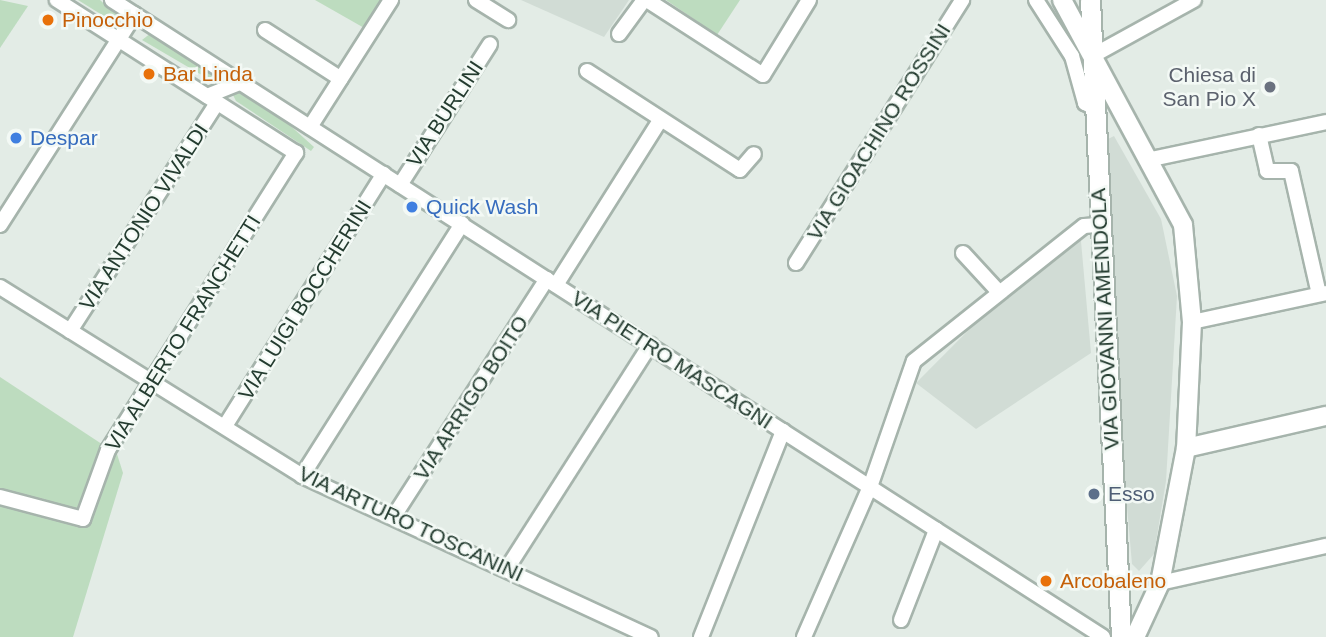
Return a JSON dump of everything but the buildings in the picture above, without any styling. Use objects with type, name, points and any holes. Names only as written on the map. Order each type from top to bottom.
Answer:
[{"type":"main road","name":"VIA GIOVANNI AMENDOLA","points":[[1090,0],[1121,637]]},
{"type":"street","points":[[57,0],[212,99],[241,82]]},
{"type":"street","name":"VIA PIETRO MASCAGNI","points":[[112,0],[1103,637]]},
{"type":"street","points":[[310,127],[391,0]]},
{"type":"street","points":[[476,0],[508,20]]},
{"type":"street","points":[[619,34],[646,0],[763,75],[810,0]]},
{"type":"street","name":"VIA GIOACHINO ROSSINI","points":[[796,263],[962,0]]},
{"type":"street","points":[[1036,0],[1072,56],[1085,103],[1095,108]]},
{"type":"street","points":[[1062,0],[1152,159],[1183,225],[1192,321],[1186,448],[1160,583],[1135,637]]},
{"type":"street","points":[[1094,54],[1194,0]]},
{"type":"street","points":[[0,225],[135,15]]},
{"type":"street","points":[[265,30],[341,79]]},
{"type":"street","name":"VIA BURLINI","points":[[400,185],[490,44]]},
{"type":"street","points":[[587,71],[740,170],[754,154]]},
{"type":"street","name":"VIA ALBERTO FRANCHETTI","points":[[0,497],[82,519],[108,450],[151,378],[296,153],[212,99]]},
{"type":"street","name":"VIA ANTONIO VIVALDI","points":[[70,331],[212,99]]},
{"type":"street","name":"VIA ARRIGO BOITO","points":[[394,516],[661,119]]},
{"type":"street","points":[[1152,159],[1326,121]]},
{"type":"street","points":[[1192,321],[1323,294],[1291,171],[1267,172],[1259,135]]},
{"type":"street","name":"VIA LUIGI BOCCHERINI","points":[[225,426],[384,174]]},
{"type":"street","points":[[302,476],[462,224]]},
{"type":"street","points":[[804,637],[870,487],[914,361],[998,291],[1084,226],[1100,225]]},
{"type":"street","points":[[963,253],[998,291]]},
{"type":"street","name":"VIA ARTURO TOSCANINI","points":[[0,287],[151,378],[302,476],[508,567],[651,637]]},
{"type":"street","points":[[508,567],[649,345]]},
{"type":"street","points":[[1186,448],[1326,416]]},
{"type":"street","points":[[701,637],[783,431]]},
{"type":"street","points":[[901,620],[936,530]]},
{"type":"street","points":[[1160,583],[1326,546]]},
{"type":"shaded area","points":[[521,0],[629,0],[604,37]]},
{"type":"shaded area","points":[[1114,136],[1161,219],[1177,296],[1166,481],[1154,554],[1139,571],[1132,564],[1104,241],[1106,140]]},
{"type":"shaded area","points":[[1079,219],[1091,353],[976,429],[916,383]]},
{"type":"green space","points":[[0,0],[28,6],[0,48]]},
{"type":"green space","points":[[78,0],[100,0],[122,20],[115,23]]},
{"type":"green space","points":[[315,0],[385,0],[366,29]]},
{"type":"green space","points":[[666,0],[740,0],[717,35]]},
{"type":"green space","points":[[151,33],[211,72],[212,81],[142,40]]},
{"type":"green space","points":[[241,91],[284,120],[314,147],[311,151],[236,101],[233,95]]},
{"type":"green space","points":[[0,377],[117,454],[123,473],[73,637],[0,637]]},
{"type":"place","name":"Pinocchio","points":[[48,20]]},
{"type":"place","name":"Bar Linda","points":[[149,74]]},
{"type":"place","name":"Chiesa di San Pio X","points":[[1270,87]]},
{"type":"place","name":"Despar","points":[[16,138]]},
{"type":"place","name":"Quick Wash","points":[[412,207]]},
{"type":"place","name":"Esso","points":[[1094,494]]},
{"type":"place","name":"Arcobaleno","points":[[1046,581]]}]
